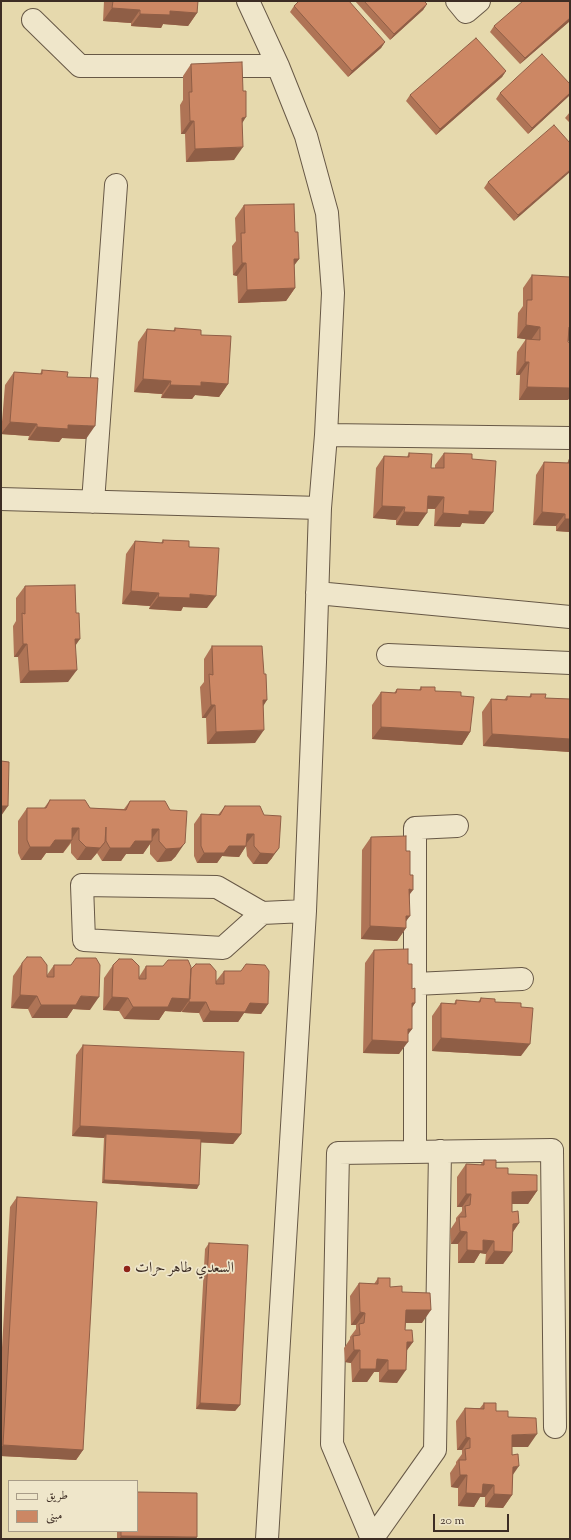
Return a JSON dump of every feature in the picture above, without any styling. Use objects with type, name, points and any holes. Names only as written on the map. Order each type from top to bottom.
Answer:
[{"type":"street","points":[[248,1],[278,66],[306,136],[327,213],[333,293],[326,435],[320,508],[305,911],[267,1539]]},
{"type":"street","points":[[457,1],[466,12],[479,1]]},
{"type":"street","points":[[33,20],[80,66],[278,66]]},
{"type":"street","points":[[93,502],[116,186]]},
{"type":"street","points":[[326,435],[570,438]]},
{"type":"street","points":[[1,499],[320,508]]},
{"type":"street","points":[[317,593],[570,617]]},
{"type":"street","points":[[388,655],[570,663]]},
{"type":"street","points":[[414,1152],[415,828],[457,826]]},
{"type":"street","points":[[262,913],[223,948],[84,940],[82,885],[217,887],[262,913],[305,911]]},
{"type":"street","points":[[415,984],[522,979]]},
{"type":"street","points":[[372,1539],[332,1444],[338,1152],[552,1150],[555,1427]]},
{"type":"street","points":[[372,1539],[435,1450],[440,1151]]},
{"type":"building","points":[[113,1],[198,1],[197,13],[170,11],[170,15],[140,14],[140,10],[112,8]]},
{"type":"building","points":[[299,1],[349,1],[385,42],[352,71],[294,6]]},
{"type":"building","points":[[364,1],[424,1],[427,4],[394,34]]},
{"type":"building","points":[[523,1],[570,1],[570,18],[525,58],[494,26]]},
{"type":"building","points":[[476,38],[506,71],[440,129],[410,95]]},
{"type":"building","points":[[542,54],[570,84],[570,93],[532,128],[500,93]]},
{"type":"building","points":[[242,62],[243,91],[246,91],[246,117],[242,118],[243,147],[195,149],[194,121],[190,121],[189,92],[192,92],[191,64]]},
{"type":"building","points":[[554,125],[570,143],[570,170],[518,215],[488,182]]},
{"type":"building","points":[[294,204],[295,232],[298,232],[299,259],[294,259],[295,288],[247,290],[246,263],[242,263],[241,233],[245,233],[244,205]]},
{"type":"building","points":[[532,275],[570,277],[570,327],[568,342],[570,343],[570,388],[527,387],[529,362],[525,362],[526,339],[540,340],[540,327],[526,325],[527,300],[532,300]]},
{"type":"building","points":[[175,328],[201,330],[201,335],[231,336],[228,384],[201,382],[201,386],[170,385],[171,381],[143,379],[147,329],[175,331]]},
{"type":"building","points":[[42,370],[68,372],[67,377],[98,378],[95,426],[68,425],[68,429],[37,427],[37,424],[10,422],[14,372],[42,374]]},
{"type":"building","points":[[409,453],[432,454],[431,468],[444,468],[444,453],[472,454],[472,459],[496,461],[493,512],[469,511],[469,515],[443,513],[444,497],[428,496],[427,513],[404,512],[405,507],[382,506],[384,456],[409,457]]},
{"type":"building","points":[[569,460],[570,519],[565,519],[565,514],[542,512],[544,462],[569,463]]},
{"type":"building","points":[[163,540],[189,541],[189,547],[219,548],[216,596],[190,594],[190,598],[158,597],[159,593],[131,591],[135,541],[163,543]]},
{"type":"building","points":[[75,585],[76,613],[79,613],[80,639],[75,639],[77,670],[29,671],[27,644],[23,644],[22,613],[25,614],[25,586]]},
{"type":"building","points":[[212,646],[262,646],[264,674],[266,674],[267,700],[263,700],[264,730],[216,732],[215,705],[211,705],[209,674],[213,675]]},
{"type":"building","points":[[421,687],[435,687],[435,691],[461,692],[461,696],[474,697],[470,732],[381,727],[381,692],[396,693],[397,689],[421,690]]},
{"type":"building","points":[[531,694],[546,694],[545,698],[570,699],[570,739],[492,734],[491,699],[507,700],[507,696],[531,697]]},
{"type":"building","points":[[1,761],[9,762],[8,806],[1,806]]},
{"type":"building","points":[[50,800],[85,800],[90,808],[126,810],[130,801],[165,801],[170,810],[187,811],[185,843],[180,848],[166,849],[159,841],[159,829],[152,829],[152,841],[135,841],[130,848],[110,848],[106,841],[106,827],[105,842],[100,848],[86,847],[79,840],[79,828],[72,828],[72,840],[55,840],[50,847],[30,847],[27,840],[27,808],[46,808]]},
{"type":"building","points":[[225,806],[260,806],[264,815],[281,816],[279,848],[274,854],[260,853],[254,846],[254,834],[247,834],[246,846],[229,846],[224,853],[204,853],[201,846],[201,814],[220,815]]},
{"type":"building","points":[[406,836],[406,851],[410,851],[410,875],[413,875],[413,890],[409,889],[410,916],[406,916],[406,928],[370,926],[371,837]]},
{"type":"building","points":[[408,949],[408,964],[412,964],[412,989],[415,988],[415,1003],[412,1003],[412,1029],[408,1029],[408,1042],[372,1040],[374,950]]},
{"type":"building","points":[[27,957],[41,957],[47,965],[47,977],[54,977],[54,965],[71,965],[76,958],[96,958],[100,965],[99,997],[81,996],[76,1005],[41,1005],[37,996],[20,995],[22,963]]},
{"type":"building","points":[[119,959],[132,959],[139,966],[139,979],[146,979],[146,966],[163,966],[168,960],[188,960],[191,967],[190,999],[172,998],[168,1007],[133,1007],[128,998],[112,997],[113,965]]},
{"type":"building","points":[[196,964],[210,964],[216,971],[216,984],[224,984],[224,971],[241,971],[246,964],[265,965],[269,971],[268,1004],[250,1003],[245,1012],[210,1011],[206,1002],[189,1002],[191,969]]},
{"type":"building","points":[[481,998],[495,999],[495,1002],[521,1003],[521,1007],[533,1008],[530,1044],[441,1038],[441,1003],[456,1004],[456,1000],[480,1002]]},
{"type":"building","points":[[83,1045],[244,1052],[241,1134],[80,1126]]},
{"type":"building","points":[[106,1134],[201,1139],[199,1185],[104,1180]]},
{"type":"building","points":[[484,1160],[496,1160],[496,1168],[508,1168],[508,1174],[537,1175],[537,1191],[512,1192],[512,1212],[518,1211],[519,1223],[513,1224],[512,1252],[494,1251],[494,1241],[483,1240],[483,1251],[467,1250],[467,1232],[460,1231],[459,1217],[466,1217],[465,1206],[470,1205],[471,1194],[466,1194],[466,1164],[484,1165]]},
{"type":"building","points":[[17,1197],[97,1202],[83,1450],[3,1445]]},
{"type":"building","points":[[209,1243],[248,1245],[240,1405],[200,1403]]},
{"type":"building","points":[[378,1278],[390,1278],[390,1287],[402,1286],[402,1292],[430,1293],[431,1310],[406,1310],[405,1330],[412,1330],[413,1342],[407,1342],[406,1370],[388,1370],[388,1360],[377,1359],[376,1369],[360,1369],[360,1350],[354,1350],[353,1336],[360,1335],[359,1324],[364,1323],[365,1313],[360,1312],[359,1283],[378,1284]]},
{"type":"building","points":[[484,1403],[496,1403],[496,1411],[508,1411],[508,1417],[536,1418],[537,1434],[512,1435],[512,1455],[518,1454],[519,1466],[513,1467],[512,1495],[494,1494],[494,1485],[483,1484],[482,1494],[466,1493],[467,1475],[460,1475],[459,1460],[466,1460],[465,1449],[470,1448],[470,1438],[466,1437],[465,1408],[484,1409]]},
{"type":"building","points":[[138,1492],[197,1493],[197,1537],[121,1536],[121,1532],[138,1532]]},
{"type":"place","name":"السعدي طاهر حرات","points":[[127,1269]]}]
